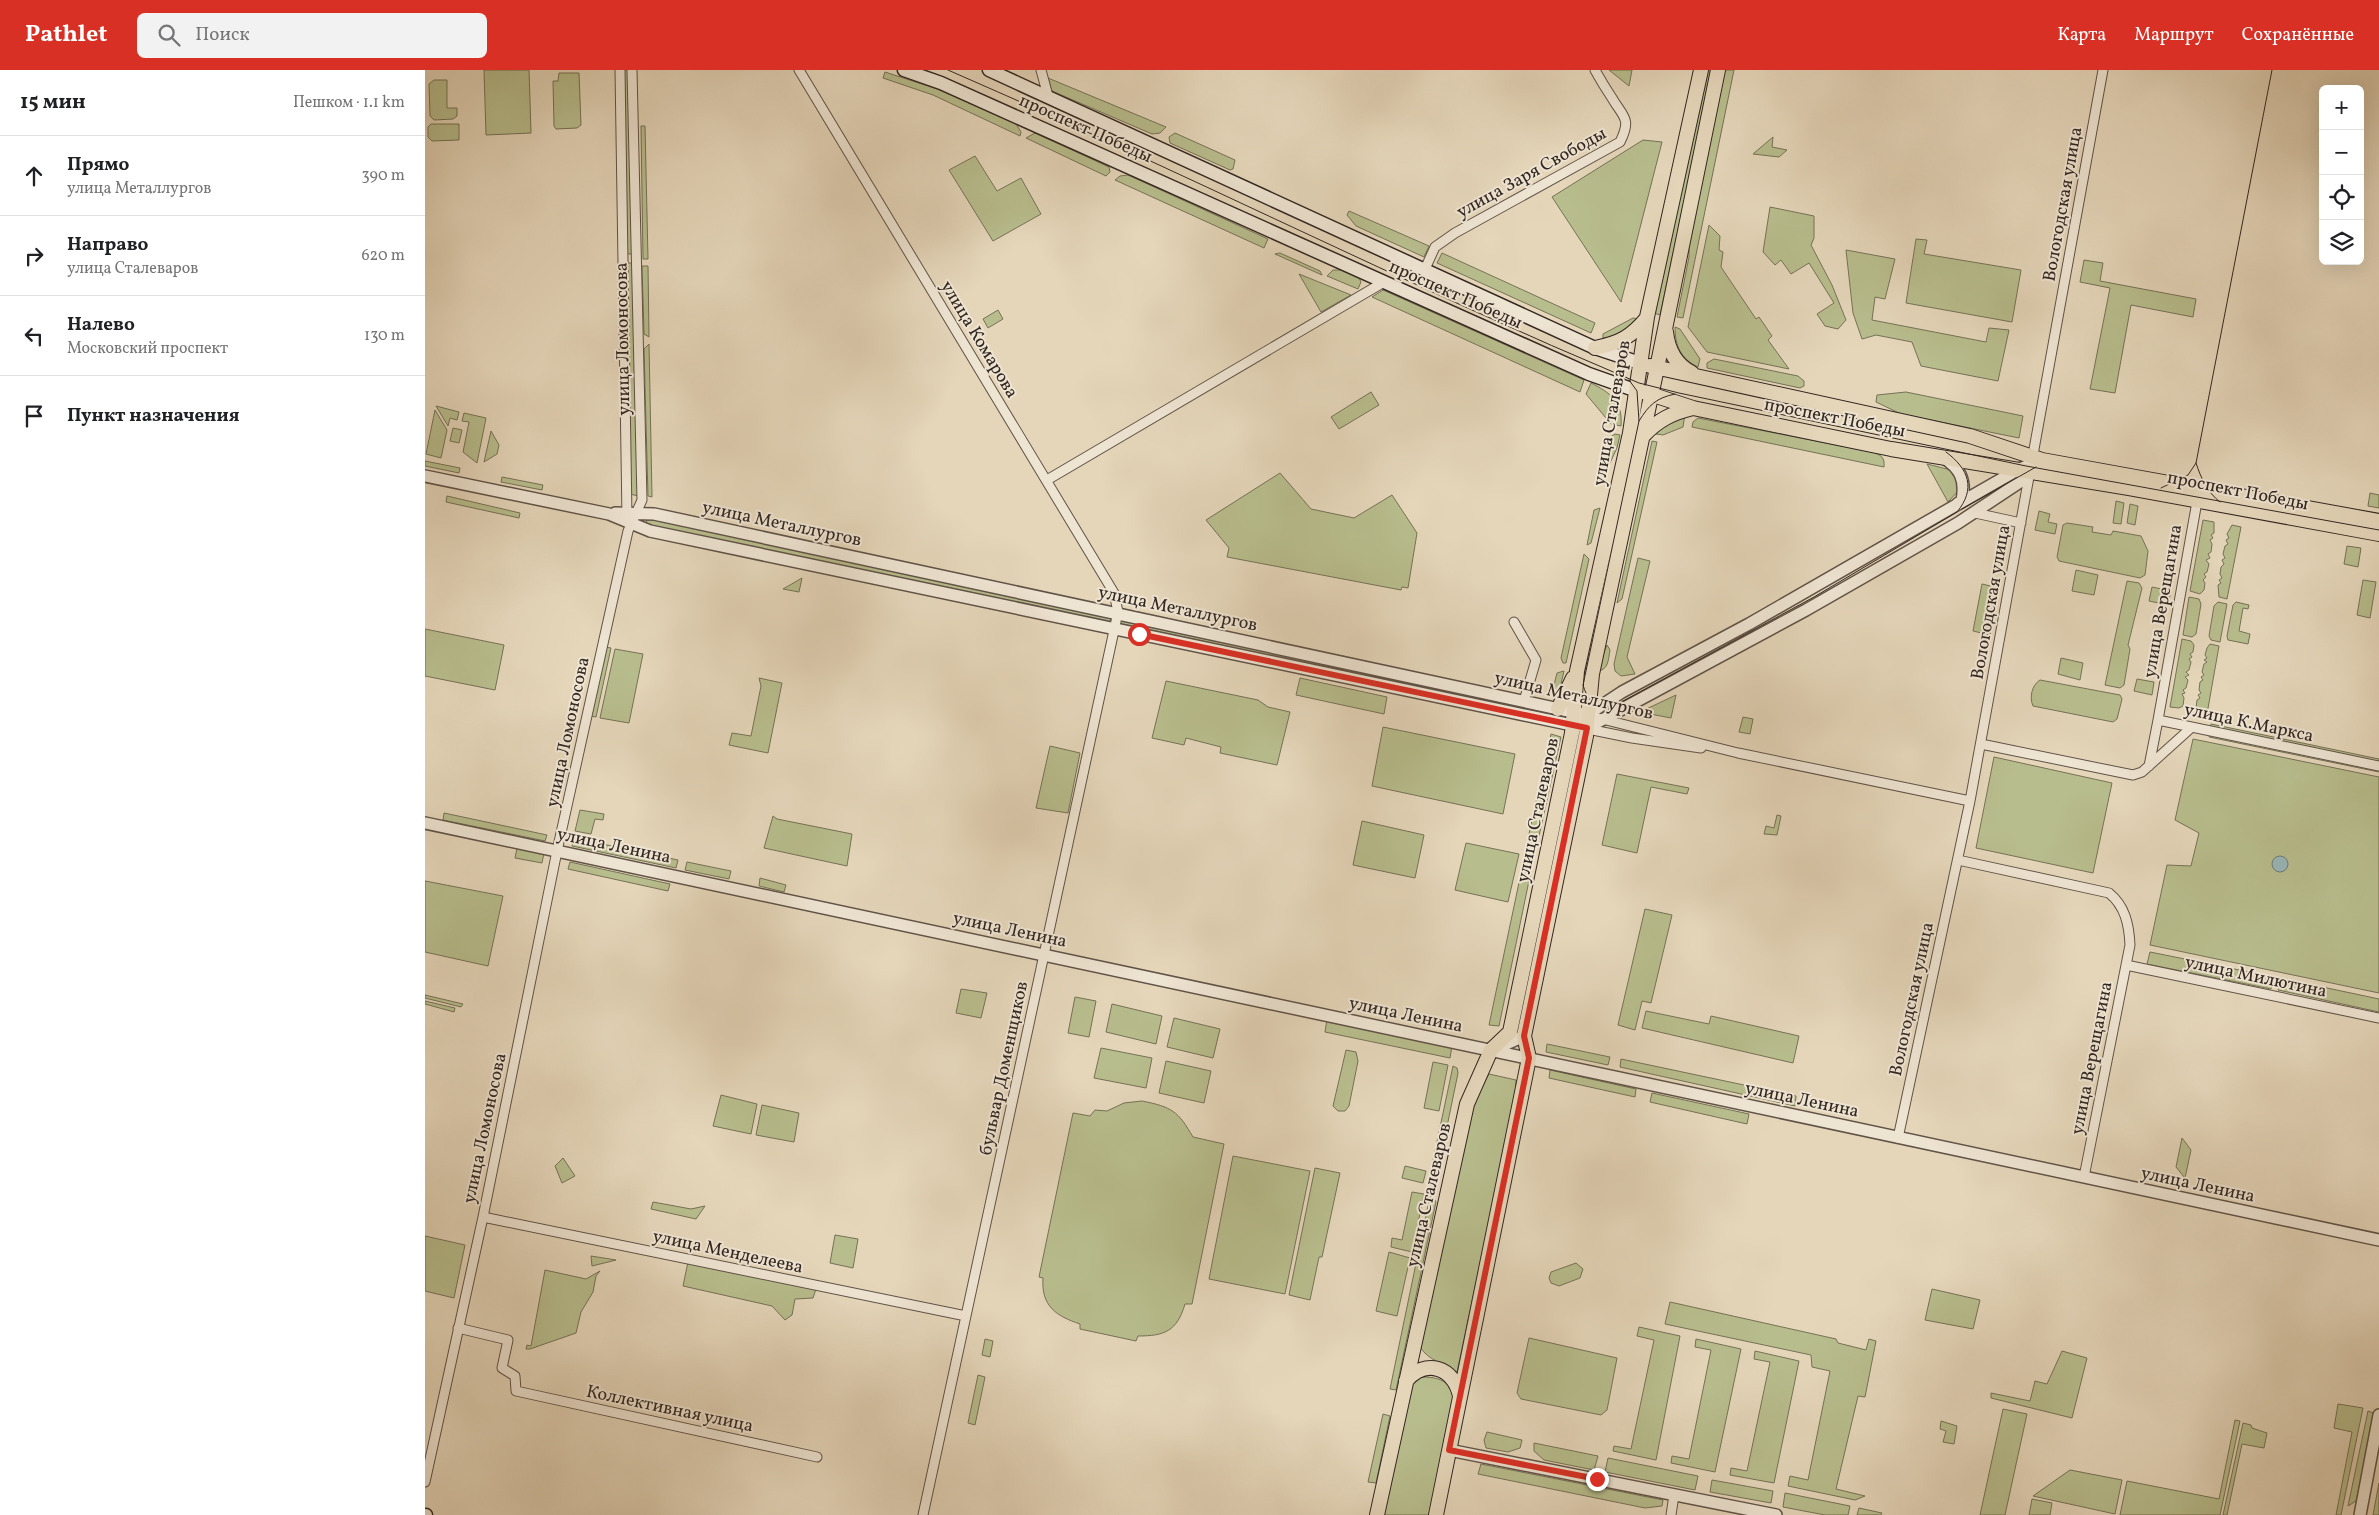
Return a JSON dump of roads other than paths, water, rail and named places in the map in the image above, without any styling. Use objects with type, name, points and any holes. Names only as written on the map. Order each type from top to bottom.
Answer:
[{"type":"main road","name":"проспект Победы","points":[[904,70],[941,83],[1589,374],[1637,391],[1693,408],[1891,449],[1987,465],[2031,464],[2198,495],[2379,534]]},
{"type":"main road","name":"улица Сталеваров","points":[[1377,1515],[1467,1104],[1491,1050],[1510,1032],[1572,733],[1580,720],[1577,671],[1637,391],[1647,317],[1701,70]]},
{"type":"main road","name":"улица Сталеваров","points":[[1436,1515],[1529,1058],[1524,1036],[1580,720],[1652,394],[1718,70]]},
{"type":"main road","name":"проспект Победы","points":[[996,71],[1595,348],[1640,364],[1969,436],[1995,444],[2031,464]]},
{"type":"main road","points":[[1595,348],[1617,343],[1634,334],[1647,317]]},
{"type":"main road","points":[[1666,322],[1667,342],[1673,357],[1686,370],[1699,377]]},
{"type":"main road","points":[[1643,436],[1656,423],[1672,413],[1693,408]]},
{"type":"main road","points":[[1987,465],[1998,458],[1998,449],[1995,444]]},
{"type":"main road","name":"проспект Победы","points":[[2198,495],[2379,521]]},
{"type":"main road","points":[[1558,709],[1577,671]]},
{"type":"main road","points":[[1406,1381],[1414,1371],[1425,1367],[1438,1369],[1452,1378],[1460,1396]]},
{"type":"street","name":"улица Ломоносова","points":[[425,1482],[457,1328],[483,1217],[557,851],[630,520],[620,70]]},
{"type":"street","name":"улица Ломоносова","points":[[630,520],[642,500],[632,70]]},
{"type":"street","points":[[1041,70],[1048,96]]},
{"type":"street","name":"улица Заря Свободы","points":[[1425,269],[1435,246],[1619,142],[1625,131],[1624,113],[1613,101],[1595,70]]},
{"type":"street","name":"Вологодская улица","points":[[1898,1138],[1971,800],[2103,70]]},
{"type":"street","name":"улица Комарова","points":[[800,71],[1047,480],[1114,594],[1118,612]]},
{"type":"street","points":[[623,258],[636,258]]},
{"type":"street","points":[[1047,480],[1384,282]]},
{"type":"street","points":[[1943,457],[1956,465],[1963,482],[1962,500],[1950,510]]},
{"type":"street","points":[[1580,720],[1622,692],[1749,624],[2031,464]]},
{"type":"street","points":[[1580,720],[1607,720],[1812,607],[1975,513],[2020,482],[2031,464]]},
{"type":"street","name":"улица Металлургов","points":[[425,476],[609,514],[630,520],[650,531],[1113,628],[1580,720]]},
{"type":"street","name":"улица Верещагина","points":[[2158,720],[2198,495]]},
{"type":"street","points":[[1975,513],[2021,523]]},
{"type":"street","name":"улица Металлургов","points":[[630,520],[654,514],[1118,612],[1558,709],[1580,720],[1632,738],[1738,753]]},
{"type":"street","points":[[1113,628],[1118,612]]},
{"type":"street","points":[[1514,622],[1536,660],[1523,701]]},
{"type":"street","name":"бульвар Доменщиков","points":[[923,1515],[1113,628]]},
{"type":"street","name":"улица Металлургов","points":[[1607,720],[1738,753],[1971,800]]},
{"type":"street","name":"улица К.Маркса","points":[[2149,766],[2158,720],[2379,766]]},
{"type":"street","points":[[1981,744],[2133,775],[2142,772],[2192,727]]},
{"type":"street","name":"улица Ленина","points":[[425,823],[2379,1240]]},
{"type":"street","name":"улица Верещагина","points":[[1958,860],[2109,893],[2124,910],[2129,927],[2130,945],[2084,1178]]},
{"type":"street","name":"улица Милютина","points":[[2127,965],[2379,1018]]},
{"type":"street","points":[[1491,1050],[1524,1036]]},
{"type":"street","name":"улица Менделеева","points":[[483,1217],[966,1316]]},
{"type":"street","name":"Коллективная улица","points":[[457,1328],[508,1340],[502,1368],[515,1376],[516,1391],[817,1457]]},
{"type":"street","points":[[2360,1515],[2379,1415]]},
{"type":"street","points":[[1449,1450],[1775,1515]]},
{"type":"street","points":[[1671,1515],[1674,1495]]},
{"type":"water","points":[[2280,856],[2286,858],[2288,864],[2286,870],[2280,872],[2274,870],[2272,864],[2274,858]]},
{"type":"tram line","points":[[948,70],[1121,147],[1465,307],[1639,383],[2026,466],[2379,530]]},
{"type":"tram line","points":[[2161,488],[2188,475],[2196,463],[2272,70]]},
{"type":"tram line","points":[[1629,380],[1637,391],[1639,421],[1583,685],[1590,700],[1600,706],[1606,707],[1627,699],[1814,597],[1957,512],[1967,495],[1967,480],[1965,472],[1960,465],[1946,452]]},
{"type":"tram line","points":[[1639,421],[1654,403],[1675,394]]},
{"type":"tram line","points":[[2196,463],[2211,494],[2220,502]]},
{"type":"tram line","points":[[1962,509],[2036,467]]}]
